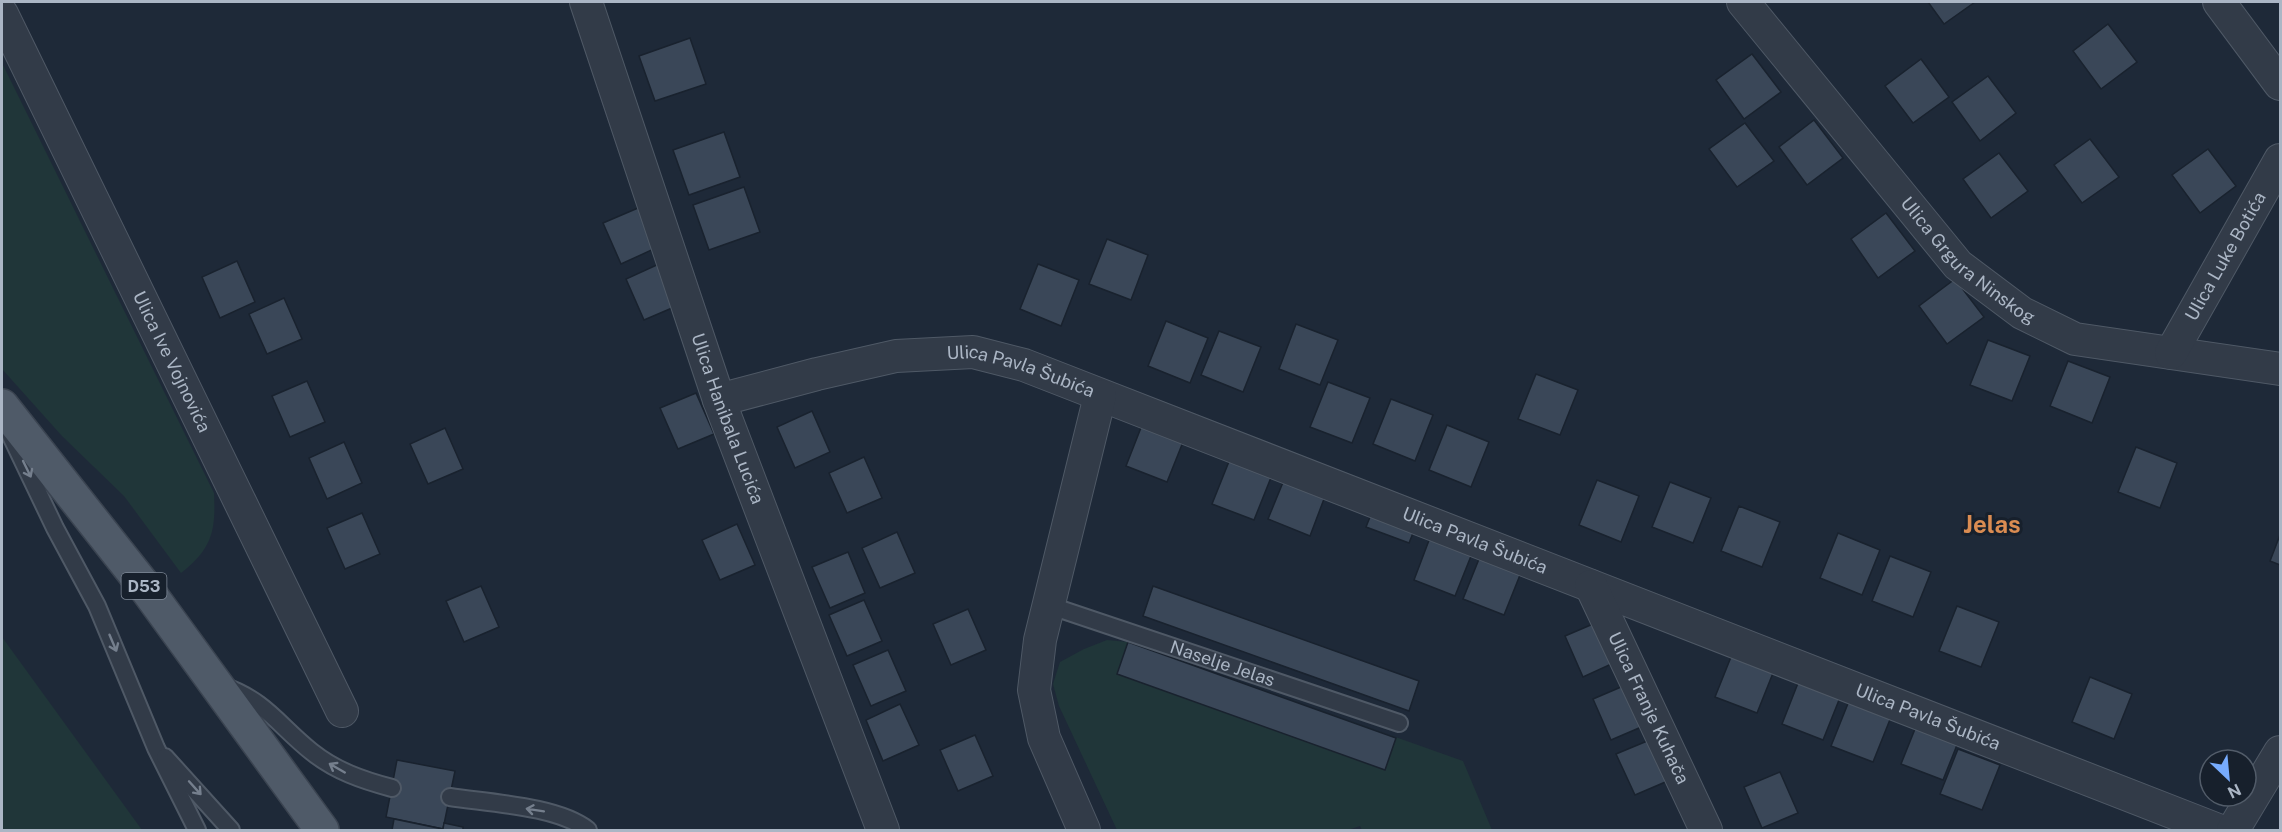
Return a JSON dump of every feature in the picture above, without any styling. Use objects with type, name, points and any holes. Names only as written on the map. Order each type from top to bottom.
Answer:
[{"type":"main road","name":"D53","points":[[2,406],[145,587],[322,831]]},
{"type":"street","name":"Ulica Hanibala Lucića","points":[[586,2],[719,400],[883,831]]},
{"type":"street","name":"Ulica Grgura Ninskog","points":[[1743,2],[1958,265],[2022,313],[2075,339],[2280,369]]},
{"type":"street","points":[[2219,2],[2280,84]]},
{"type":"street","name":"Ulica Ive Vojnovića","points":[[2,14],[342,711]]},
{"type":"street","name":"Ulica Luke Botića","points":[[2171,353],[2280,160]]},
{"type":"street","name":"Ulica Pavla Šubića","points":[[719,400],[896,356],[973,352],[1024,365],[2218,831]]},
{"type":"street","points":[[1084,831],[1044,738],[1034,690],[1040,640],[1100,396]]},
{"type":"street","name":"Ulica Franje Kuhača","points":[[1591,586],[1706,831]]},
{"type":"street","points":[[2234,831],[2280,752]]},
{"type":"lane","points":[[2,416],[55,528],[97,606],[156,748],[197,831]]},
{"type":"lane","name":"Naselje Jelas","points":[[1048,605],[1399,723]]},
{"type":"lane","points":[[215,684],[241,694],[267,709],[312,752],[339,770],[360,780],[392,788]]},
{"type":"lane","points":[[156,748],[231,831]]},
{"type":"lane","points":[[450,797],[557,814],[574,820],[588,831]]},
{"type":"green space","points":[[2,63],[214,493],[214,518],[210,538],[200,556],[181,573],[124,496],[62,436],[2,369]]},
{"type":"green space","points":[[2,637],[142,830],[2,830]]},
{"type":"green space","points":[[1107,640],[1128,642],[1463,761],[1492,830],[1362,830],[1360,826],[1348,830],[1117,830],[1059,706],[1053,684],[1060,662]]},
{"type":"building","points":[[1928,2],[1975,2],[1944,24]]},
{"type":"building","points":[[2108,24],[2137,62],[2101,89],[2073,51]]},
{"type":"building","points":[[690,38],[706,84],[655,101],[639,56]]},
{"type":"building","points":[[1752,54],[1781,92],[1744,119],[1716,80]]},
{"type":"building","points":[[1921,59],[1949,97],[1913,123],[1885,86]]},
{"type":"building","points":[[1988,76],[2016,113],[1980,141],[1952,102]]},
{"type":"building","points":[[1814,120],[1843,158],[1807,185],[1779,147]]},
{"type":"building","points":[[1745,123],[1774,161],[1737,187],[1709,149]]},
{"type":"building","points":[[724,132],[740,177],[689,195],[673,150]]},
{"type":"building","points":[[2090,139],[2119,177],[2082,203],[2054,165]]},
{"type":"building","points":[[2208,149],[2236,186],[2200,213],[2172,175]]},
{"type":"building","points":[[1999,153],[2028,191],[1991,218],[1963,179]]},
{"type":"building","points":[[744,187],[760,232],[709,250],[693,205]]},
{"type":"building","points":[[638,208],[656,248],[621,264],[603,223]]},
{"type":"building","points":[[1886,213],[1915,251],[1878,278],[1851,239]]},
{"type":"building","points":[[1107,239],[1148,255],[1131,300],[1089,284]]},
{"type":"building","points":[[237,261],[255,302],[220,318],[202,277]]},
{"type":"building","points":[[661,263],[679,305],[644,320],[626,279]]},
{"type":"building","points":[[1038,264],[1079,280],[1061,326],[1020,309]]},
{"type":"building","points":[[1955,279],[1984,317],[1947,344],[1919,306]]},
{"type":"building","points":[[284,298],[302,339],[267,354],[249,314]]},
{"type":"building","points":[[1166,321],[1208,338],[1190,383],[1148,366]]},
{"type":"building","points":[[1296,324],[1338,340],[1320,385],[1279,369]]},
{"type":"building","points":[[1219,331],[1261,347],[1243,392],[1201,375]]},
{"type":"building","points":[[1988,340],[2030,356],[2012,401],[1970,385]]},
{"type":"building","points":[[2068,361],[2110,377],[2092,423],[2050,406]]},
{"type":"building","points":[[1536,374],[1578,390],[1560,435],[1518,419]]},
{"type":"building","points":[[307,381],[325,422],[290,437],[272,396]]},
{"type":"building","points":[[1328,382],[1370,398],[1352,443],[1310,427]]},
{"type":"building","points":[[696,393],[714,434],[678,449],[660,408]]},
{"type":"building","points":[[1391,399],[1433,415],[1415,461],[1373,444]]},
{"type":"building","points":[[812,411],[830,452],[795,468],[777,427]]},
{"type":"building","points":[[1144,420],[1185,437],[1167,482],[1126,466]]},
{"type":"building","points":[[1447,425],[1489,442],[1471,487],[1429,470]]},
{"type":"building","points":[[445,428],[463,469],[428,484],[410,444]]},
{"type":"building","points":[[344,442],[362,483],[327,499],[309,458]]},
{"type":"building","points":[[2136,447],[2177,463],[2160,508],[2118,492]]},
{"type":"building","points":[[864,457],[882,498],[847,513],[829,473]]},
{"type":"building","points":[[1230,459],[1272,475],[1254,520],[1212,504]]},
{"type":"building","points":[[1286,475],[1327,491],[1310,536],[1268,519]]},
{"type":"building","points":[[1597,480],[1639,496],[1621,542],[1579,525]]},
{"type":"building","points":[[1670,482],[1711,498],[1693,543],[1652,527]]},
{"type":"building","points":[[1739,506],[1780,522],[1762,567],[1721,551]]},
{"type":"building","points":[[1374,507],[1417,523],[1409,543],[1366,527]]},
{"type":"building","points":[[362,513],[380,554],[345,569],[327,528]]},
{"type":"building","points":[[737,524],[755,565],[720,580],[702,540]]},
{"type":"building","points":[[897,532],[915,573],[880,588],[862,548]]},
{"type":"building","points":[[1838,533],[1880,550],[1862,595],[1820,578]]},
{"type":"building","points":[[1431,535],[1473,551],[1455,596],[1414,580]]},
{"type":"building","points":[[2280,535],[2280,565],[2270,561]]},
{"type":"building","points":[[848,552],[865,593],[830,608],[812,567]]},
{"type":"building","points":[[1481,554],[1522,570],[1504,615],[1463,599]]},
{"type":"building","points":[[1890,556],[1931,572],[1913,617],[1872,601]]},
{"type":"building","points":[[481,586],[499,627],[464,642],[446,601]]},
{"type":"building","points":[[1153,586],[1419,681],[1409,711],[1143,616]]},
{"type":"building","points":[[864,600],[882,641],[847,656],[829,615]]},
{"type":"building","points":[[1957,606],[1999,622],[1981,667],[1939,651]]},
{"type":"building","points":[[968,609],[986,650],[951,665],[933,624]]},
{"type":"building","points":[[1600,621],[1618,661],[1583,677],[1565,636]]},
{"type":"building","points":[[1128,642],[1396,738],[1385,770],[1117,674]]},
{"type":"building","points":[[888,650],[906,691],[871,706],[853,665]]},
{"type":"building","points":[[1733,652],[1775,668],[1757,713],[1715,697]]},
{"type":"building","points":[[2090,677],[2132,694],[2114,739],[2072,722]]},
{"type":"building","points":[[1800,678],[1841,695],[1823,740],[1782,724]]},
{"type":"building","points":[[1628,684],[1646,725],[1611,740],[1593,699]]},
{"type":"building","points":[[1849,701],[1891,717],[1873,762],[1831,746]]},
{"type":"building","points":[[900,704],[919,745],[883,761],[866,720]]},
{"type":"building","points":[[1919,719],[1961,735],[1943,780],[1901,764]]},
{"type":"building","points":[[975,735],[993,776],[958,791],[940,750]]},
{"type":"building","points":[[1652,739],[1670,780],[1635,795],[1616,754]]},
{"type":"building","points":[[1958,749],[2000,765],[1982,810],[1940,794]]},
{"type":"building","points":[[397,760],[455,771],[443,829],[386,817]]},
{"type":"building","points":[[1780,772],[1798,813],[1762,828],[1744,787]]},
{"type":"building","points":[[394,819],[443,829],[444,823],[463,827],[463,830],[392,830]]},
{"type":"district","name":"Jelas","points":[[1992,525]]}]
